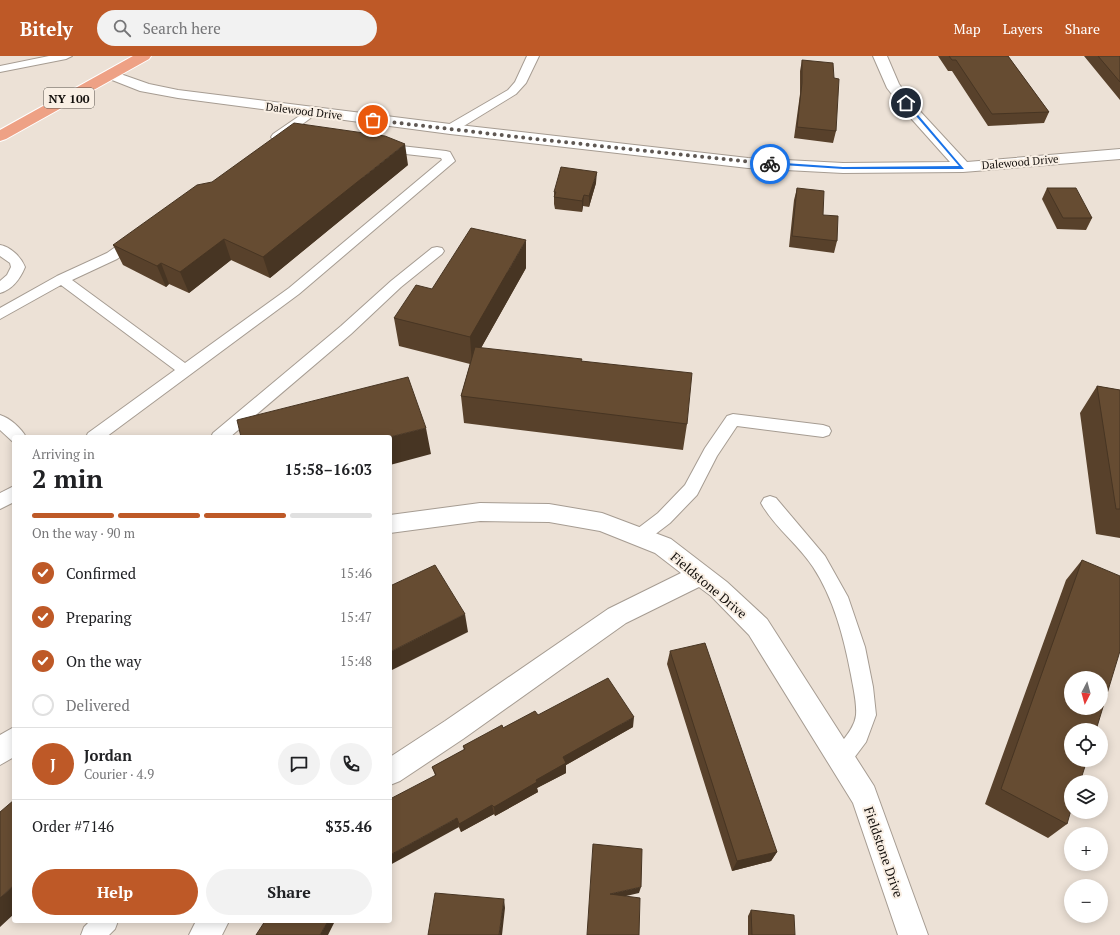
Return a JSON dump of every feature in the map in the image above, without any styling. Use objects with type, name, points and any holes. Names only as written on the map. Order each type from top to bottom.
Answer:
[{"type":"main road","name":"NY 100","points":[[0,136],[144,56]]},
{"type":"street","points":[[880,56],[892,84],[913,112],[963,168]]},
{"type":"street","name":"Dalewood Drive","points":[[112,75],[133,84],[162,92],[450,129],[748,163],[843,168],[963,168],[1120,154]]},
{"type":"street","name":"Fieldstone Drive","points":[[392,524],[480,512],[549,513],[602,522],[663,546],[719,589],[758,626],[864,796],[913,935]]},
{"type":"street","points":[[392,771],[454,730],[617,616],[700,575]]},
{"type":"street","points":[[0,752],[12,742]]},
{"type":"street","points":[[204,935],[213,923]]},
{"type":"lane","points":[[0,69],[66,56]]},
{"type":"lane","points":[[450,129],[512,92],[520,83],[533,56]]},
{"type":"lane","points":[[268,144],[312,112]]},
{"type":"lane","points":[[279,135],[295,137]]},
{"type":"lane","points":[[97,435],[294,291],[449,161],[446,155],[366,146]]},
{"type":"lane","points":[[0,314],[62,279],[112,256],[147,230]]},
{"type":"lane","points":[[0,249],[16,261],[18,267],[13,278],[0,288]]},
{"type":"lane","points":[[221,435],[346,330],[396,284],[437,251]]},
{"type":"lane","points":[[62,279],[186,371]]},
{"type":"lane","points":[[640,537],[664,518],[691,490],[711,452],[733,420],[823,431]]},
{"type":"lane","points":[[0,421],[16,435]]},
{"type":"lane","points":[[0,502],[12,494]]},
{"type":"lane","points":[[770,503],[819,561],[839,597],[855,647],[863,687],[866,715],[859,735],[841,759]]},
{"type":"lane","points":[[92,935],[105,923]]},
{"type":"building","points":[[949,56],[1008,56],[1049,112],[992,114],[956,60],[952,60]]},
{"type":"building","points":[[1098,56],[1120,56],[1120,82]]},
{"type":"building","points":[[802,60],[833,63],[834,78],[839,79],[836,131],[797,127],[802,83]]},
{"type":"building","points":[[294,123],[385,136],[405,144],[263,257],[224,239],[180,272],[161,263],[157,266],[113,245],[197,185],[212,182]]},
{"type":"building","points":[[561,167],[597,172],[589,196],[584,195],[582,201],[554,197]]},
{"type":"building","points":[[797,188],[824,191],[823,215],[838,216],[837,241],[792,236]]},
{"type":"building","points":[[1047,188],[1076,188],[1092,218],[1063,218]]},
{"type":"building","points":[[471,228],[526,240],[470,337],[394,318],[416,285],[432,289]]},
{"type":"building","points":[[475,347],[582,359],[581,361],[692,373],[687,424],[461,396]]},
{"type":"building","points":[[408,377],[426,428],[392,436],[392,435],[241,435],[237,420]]},
{"type":"building","points":[[1097,386],[1120,390],[1120,509],[1116,509]]},
{"type":"building","points":[[1082,560],[1120,576],[1120,651],[1108,690],[1108,671],[1064,671],[1064,715],[1101,715],[1098,723],[1064,723],[1064,767],[1085,767],[1082,775],[1064,775],[1064,819],[1068,819],[1067,824],[1001,789]]},
{"type":"building","points":[[435,565],[465,614],[392,651],[392,585]]},
{"type":"building","points":[[705,643],[777,852],[737,861],[670,651]]},
{"type":"building","points":[[608,678],[634,717],[563,757],[566,763],[494,807],[492,805],[459,824],[457,818],[392,854],[392,798],[436,775],[432,767],[465,749],[463,746],[502,725],[503,728],[535,711],[538,715]]},
{"type":"building","points":[[12,802],[12,887],[0,898],[0,812]]},
{"type":"building","points":[[593,844],[642,849],[641,887],[610,894],[640,898],[639,935],[587,935]]},
{"type":"building","points":[[435,893],[504,899],[499,935],[428,935]]},
{"type":"building","points":[[751,910],[794,915],[795,935],[752,935]]},
{"type":"building","points":[[264,923],[327,923],[320,935],[256,935]]},
{"type":"way so far","points":[[373,120],[748,163],[770,164]]},
{"type":"route","points":[[770,164],[843,168],[963,168],[906,103]]}]
